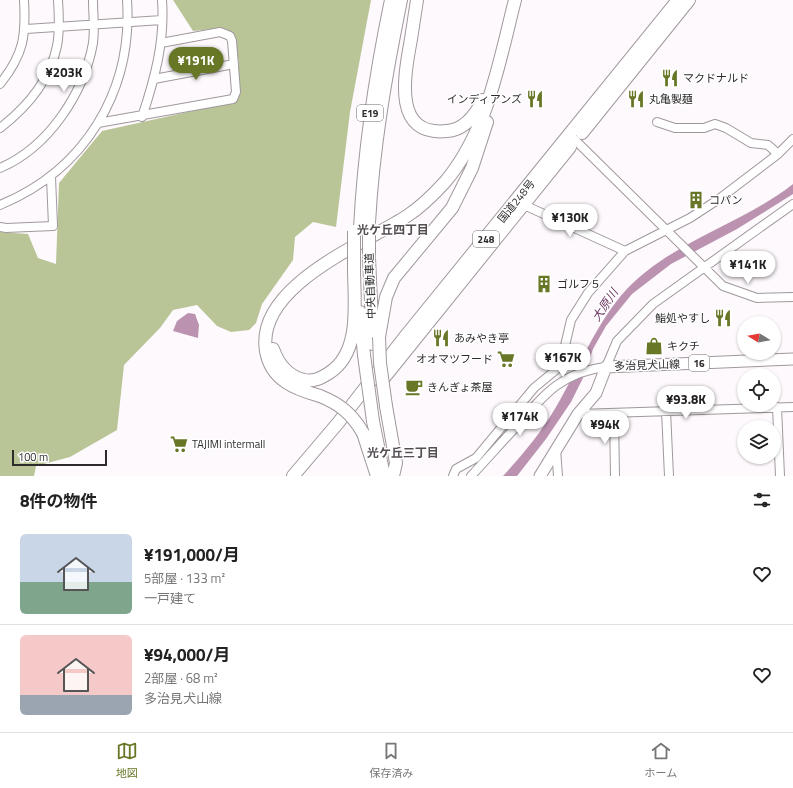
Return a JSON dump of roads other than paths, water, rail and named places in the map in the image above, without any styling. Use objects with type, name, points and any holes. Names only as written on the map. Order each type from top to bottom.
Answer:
[{"type":"highway","name":"中央自動車道","points":[[384,476],[380,413],[364,355],[360,312],[361,228],[363,179],[373,95],[391,0]]},
{"type":"highway","name":"中央自動車道","points":[[361,228],[372,174],[381,98],[401,0]]},
{"type":"highway","points":[[417,0],[404,93],[408,110],[420,125],[427,129],[444,132],[452,131],[466,123],[481,105],[501,54]]},
{"type":"highway","points":[[377,476],[363,433],[355,419],[345,409],[332,400],[294,387],[279,377],[273,370],[267,358],[265,346],[268,325],[289,292],[314,271],[340,253],[407,216],[424,203],[444,182],[464,156],[481,121],[515,0]]},
{"type":"highway","points":[[393,476],[396,463],[380,413],[380,363],[376,340],[386,297],[394,278],[452,208],[472,168],[499,90],[523,0]]},
{"type":"highway","name":"国道248号","points":[[304,476],[524,205],[678,0]]},
{"type":"highway","name":"国道248号","points":[[293,476],[338,424],[404,338],[689,0]]},
{"type":"highway","points":[[361,228],[361,264],[353,335],[346,356],[339,366],[315,380],[302,379],[289,373],[278,362],[273,349],[272,341],[278,316],[287,302],[331,266],[409,222],[432,204],[448,188],[470,160],[487,124]]},
{"type":"highway","name":"中央自動車道","points":[[361,264],[376,340]]},
{"type":"main road","name":"多治見犬山線","points":[[540,476],[578,414],[596,393],[606,367],[793,359]]},
{"type":"street","points":[[0,84],[16,60],[26,29],[24,0]]},
{"type":"street","points":[[0,128],[27,104],[46,76],[57,46],[59,27],[58,0]]},
{"type":"street","points":[[0,168],[27,152],[38,142],[53,127],[77,92],[86,69],[93,42],[93,0]]},
{"type":"street","points":[[0,205],[23,194],[51,177],[78,151],[98,123],[118,79],[125,53],[128,22],[127,0]]},
{"type":"street","points":[[142,117],[154,79],[161,43],[162,0]]},
{"type":"street","points":[[26,29],[162,20]]},
{"type":"street","points":[[98,123],[142,117],[233,99],[236,92],[232,41],[230,36],[220,32],[161,43]]},
{"type":"street","points":[[154,79],[234,64]]},
{"type":"street","points":[[657,122],[675,128],[704,128],[715,124],[726,128],[751,143],[768,145],[778,154]]},
{"type":"street","points":[[573,138],[723,286],[757,298],[793,297]]},
{"type":"street","points":[[453,476],[456,469],[476,458],[534,388],[557,369],[561,362],[571,320],[588,293],[625,251],[668,231],[719,200],[778,154],[793,139]]},
{"type":"street","points":[[0,227],[54,226],[51,177]]},
{"type":"street","points":[[471,476],[531,408],[557,384],[573,375],[592,368],[606,367],[617,341],[653,304],[701,264],[793,204]]},
{"type":"street","points":[[524,205],[625,251]]},
{"type":"street","points":[[781,407],[793,407]]},
{"type":"street","points":[[578,414],[737,408]]},
{"type":"street","points":[[666,411],[669,476]]},
{"type":"street","points":[[777,412],[780,476]]},
{"type":"street","points":[[614,413],[616,476]]},
{"type":"street","points":[[556,448],[558,476]]},
{"type":"place","name":"マクドナルド","points":[[670,78]]},
{"type":"place","name":"インディアンズ","points":[[535,99]]},
{"type":"place","name":"丸亀製麺","points":[[636,99]]},
{"type":"place","name":"コパン","points":[[696,200]]},
{"type":"place","name":"ゴルフ５","points":[[544,284]]},
{"type":"place","name":"鮨処やすし","points":[[723,318]]},
{"type":"place","name":"あみやき亭","points":[[441,338]]},
{"type":"place","name":"キクチ","points":[[654,346]]},
{"type":"place","name":"オオマツフード","points":[[506,359]]},
{"type":"place","name":"きんぎょ茶屋","points":[[414,387]]},
{"type":"place","name":"TAJIMI intermall","points":[[179,444]]},
{"type":"district","name":"光ケ丘四丁目","points":[[393,230]]},
{"type":"district","name":"光ケ丘三丁目","points":[[403,453]]},
{"type":"water label","name":"大原川","points":[[605,305]]}]
